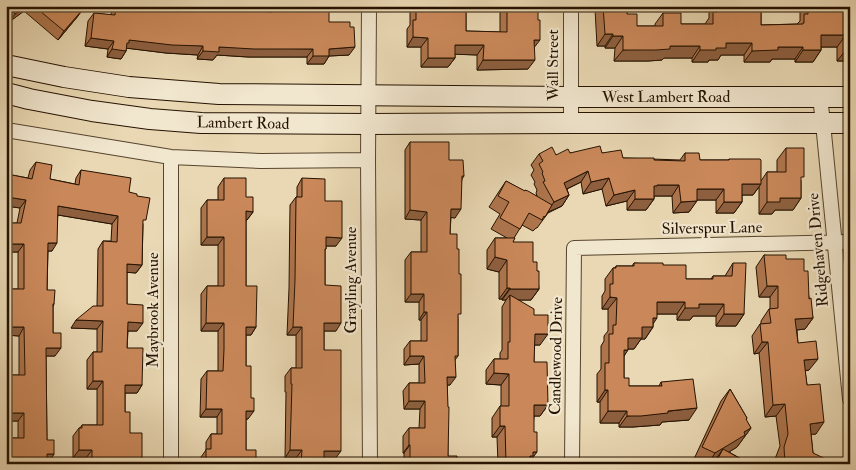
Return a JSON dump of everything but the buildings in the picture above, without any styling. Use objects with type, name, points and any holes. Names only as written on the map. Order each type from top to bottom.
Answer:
[{"type":"main road","name":"Lambert Road","points":[[6,65],[64,77],[129,87],[219,94],[482,96]]},
{"type":"main road","points":[[6,78],[48,86],[64,77]]},
{"type":"main road","name":"Lambert Road","points":[[6,93],[92,111],[150,119],[211,123],[482,123]]},
{"type":"main road","name":"West Lambert Road","points":[[482,96],[850,97]]},
{"type":"main road","name":"West Lambert Road","points":[[482,123],[850,124]]},
{"type":"street","name":"Grayling Avenue","points":[[369,6],[370,464]]},
{"type":"street","name":"Wall Street","points":[[571,6],[571,123]]},
{"type":"street","name":"Ridgehaven Drive","points":[[820,97],[850,399]]},
{"type":"street","points":[[6,130],[171,156],[261,161],[368,160]]},
{"type":"street","name":"Maybrook Avenue","points":[[171,156],[171,464]]},
{"type":"street","name":"Silverspur Lane","points":[[574,248],[850,242]]},
{"type":"street","name":"Candlewood Drive","points":[[572,464],[574,248]]}]
